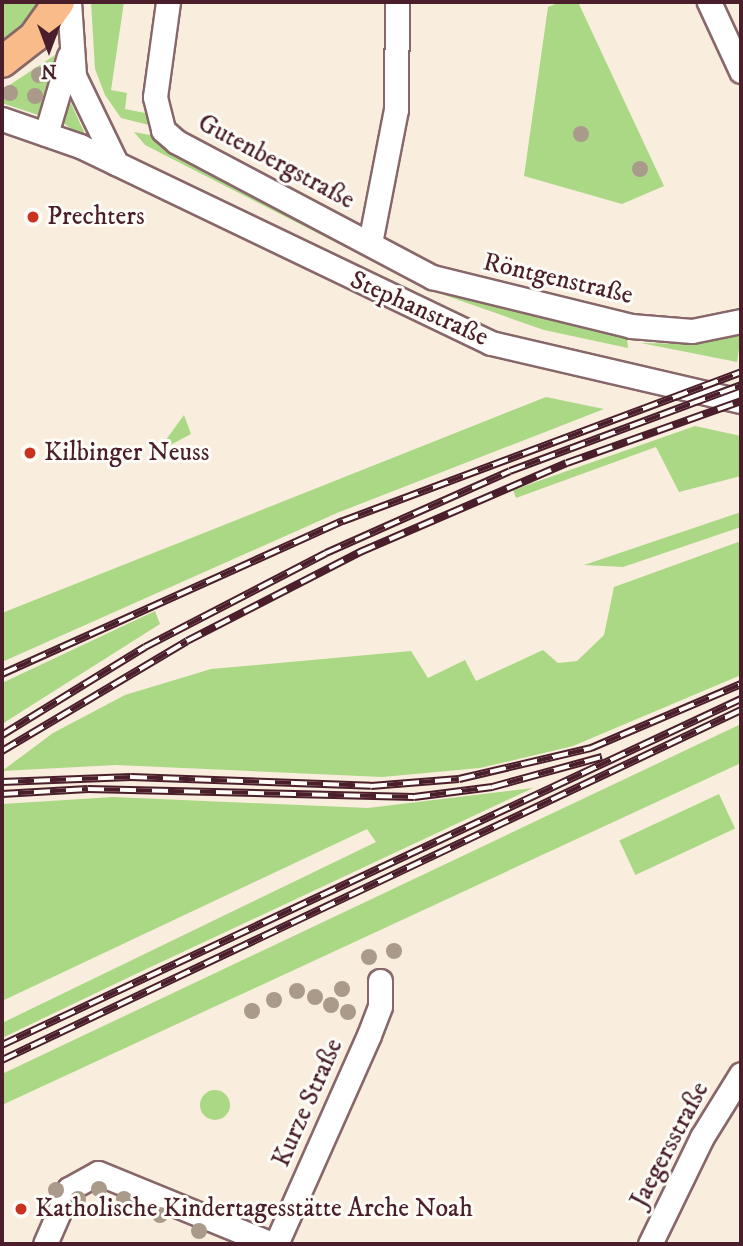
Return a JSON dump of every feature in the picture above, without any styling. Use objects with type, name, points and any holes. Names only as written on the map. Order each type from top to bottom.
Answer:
[{"type":"main road","points":[[2,62],[34,37],[59,2]]},
{"type":"street","points":[[69,2],[71,52],[84,104],[116,163]]},
{"type":"street","name":"Gutenbergstraße","points":[[168,2],[155,97],[163,130],[370,243]]},
{"type":"street","points":[[370,243],[396,109],[397,2]]},
{"type":"street","points":[[709,2],[741,71]]},
{"type":"street","points":[[46,134],[71,52]]},
{"type":"street","name":"Stephanstraße","points":[[2,119],[116,163],[491,343],[741,401]]},
{"type":"street","name":"Röntgenstraße","points":[[370,243],[432,277],[584,318],[670,331],[741,321]]},
{"type":"street","name":"Kurze Straße","points":[[45,1244],[69,1189],[98,1173],[274,1244],[369,1035],[380,1006],[380,981]]},
{"type":"street","name":"Jaegersstraße","points":[[650,1244],[702,1137],[741,1074]]},
{"type":"green space","points":[[2,2],[45,2],[2,48]]},
{"type":"green space","points":[[91,2],[124,2],[111,90],[127,93],[125,109],[145,113],[149,125],[121,118],[105,95],[95,69]]},
{"type":"green space","points":[[560,2],[578,2],[664,186],[622,204],[524,176],[548,7]]},
{"type":"green space","points":[[55,55],[38,115],[2,103],[2,90]]},
{"type":"green space","points":[[68,97],[85,134],[85,139],[62,122]]},
{"type":"green space","points":[[134,132],[155,136],[429,284],[627,338],[628,348],[544,330],[427,289],[145,145]]},
{"type":"green space","points":[[741,335],[737,362],[641,343],[696,344]]},
{"type":"green space","points":[[546,397],[604,409],[337,513],[2,662],[2,613]]},
{"type":"green space","points":[[184,415],[191,434],[165,448],[163,444]]},
{"type":"green space","points":[[695,426],[741,436],[741,476],[679,492],[656,447],[516,498],[513,490]]},
{"type":"green space","points":[[741,512],[741,527],[623,567],[584,565]]},
{"type":"green space","points":[[741,541],[741,675],[573,746],[480,768],[382,777],[116,765],[2,771],[53,733],[125,695],[211,669],[411,651],[428,678],[465,660],[476,681],[543,650],[558,663],[577,661],[604,635],[614,587]]},
{"type":"green space","points":[[155,611],[160,624],[2,724],[2,683]]},
{"type":"green space","points":[[741,724],[741,763],[2,1105],[2,1074]]},
{"type":"green space","points":[[533,788],[2,1038],[2,1023],[376,842],[367,829],[2,1001],[2,804],[113,797],[368,808]]},
{"type":"green space","points":[[719,794],[735,828],[635,875],[619,840]]},
{"type":"green space","points":[[215,1090],[226,1094],[230,1105],[226,1116],[215,1120],[204,1116],[200,1105],[204,1094]]},
{"type":"railway","points":[[2,674],[343,521],[741,372]]},
{"type":"railway","points":[[2,735],[145,647],[326,553],[510,471],[741,385]]},
{"type":"railway","points":[[2,751],[187,641],[360,552],[567,463],[741,401]]},
{"type":"railway","points":[[2,782],[131,777],[371,786],[459,779],[591,748],[741,684]]},
{"type":"railway","points":[[2,1045],[741,699]]},
{"type":"railway","points":[[2,1060],[741,710]]},
{"type":"railway","points":[[2,794],[88,789],[414,797],[492,787],[602,757]]},
{"type":"place","name":"Prechters","points":[[33,217]]},
{"type":"place","name":"Kilbinger Neuss","points":[[30,453]]},
{"type":"place","name":"Katholische Kindertagesstätte Arche Noah","points":[[21,1209]]}]
